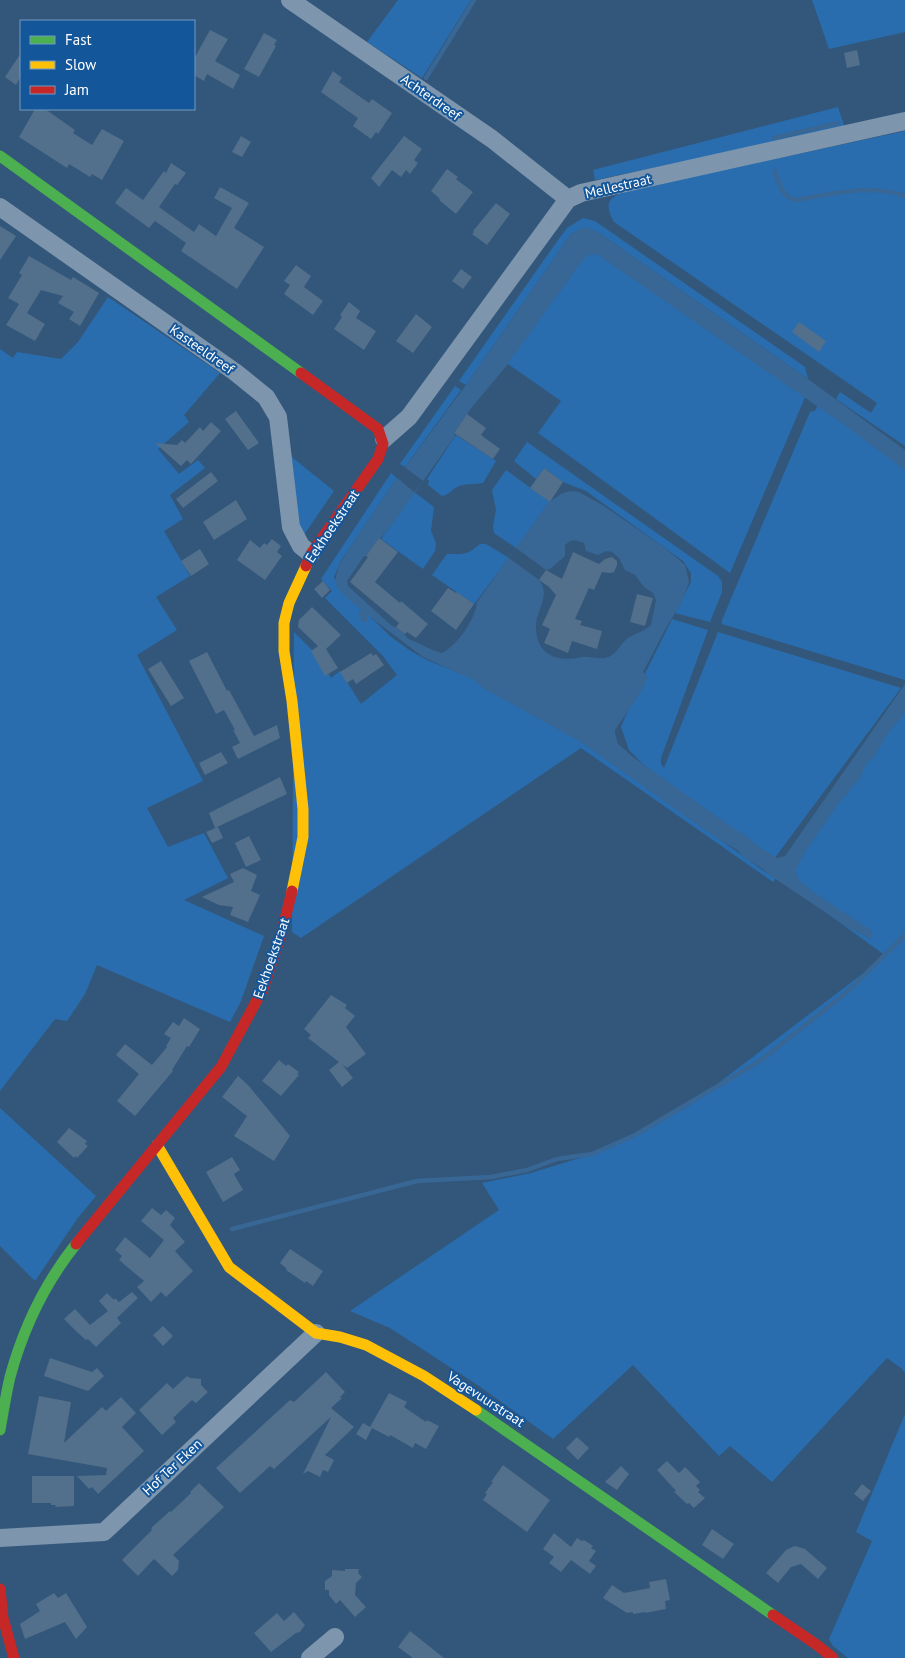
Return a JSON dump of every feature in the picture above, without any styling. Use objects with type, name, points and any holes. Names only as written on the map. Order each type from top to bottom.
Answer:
[{"type":"street","name":"Achterdreef","points":[[290,0],[492,139],[568,199]]},
{"type":"street","name":"Mellestraat","points":[[384,439],[409,417],[568,199],[581,193],[905,121]]},
{"type":"street","points":[[0,156],[378,429],[384,439]]},
{"type":"street","name":"Kasteeldreef","points":[[0,208],[235,372],[266,397],[278,417],[291,526],[301,546],[311,554]]},
{"type":"street","name":"Eekhoekstraat","points":[[0,1430],[10,1378],[26,1329],[40,1298],[73,1248],[221,1067],[263,989],[282,931],[298,867],[303,837],[303,809],[292,700],[284,651],[284,623],[289,603],[311,554],[378,459],[384,446],[384,439]]},
{"type":"street","name":"Vagevuurstraat","points":[[157,1145],[229,1267],[316,1333],[340,1336],[366,1345],[424,1376],[486,1416],[817,1645],[833,1658]]},
{"type":"street","name":"Hof Ter Eken","points":[[0,1538],[104,1532],[316,1333]]},
{"type":"street","points":[[0,1589],[3,1618],[14,1658]]},
{"type":"street","points":[[310,1658],[334,1637]]},
{"type":"shaded area","points":[[398,0],[471,0],[422,78],[367,42]]},
{"type":"shaded area","points":[[812,0],[905,0],[905,32],[829,49]]},
{"type":"shaded area","points":[[838,107],[845,128],[595,180],[593,170]]},
{"type":"shaded area","points":[[905,131],[905,446],[836,399],[840,392],[871,413],[877,403],[614,222],[609,206],[610,201],[618,195],[639,188]]},
{"type":"shaded area","points":[[583,218],[595,221],[805,367],[808,379],[599,233],[585,229],[571,234],[466,385],[459,381],[567,228]]},
{"type":"shaded area","points":[[582,228],[589,228],[599,233],[808,379],[905,450],[905,470],[843,424],[598,255],[592,254],[585,257],[504,369],[472,407],[454,433],[455,436],[394,522],[364,556],[347,581],[348,586],[392,626],[401,630],[407,638],[442,653],[454,644],[465,631],[473,616],[477,602],[548,503],[561,494],[570,491],[579,492],[604,506],[665,548],[685,565],[689,582],[682,602],[643,672],[648,677],[642,690],[615,730],[618,744],[633,757],[777,858],[785,856],[905,684],[905,711],[901,718],[889,732],[874,757],[866,764],[860,778],[839,803],[807,849],[795,871],[800,881],[816,894],[872,931],[871,939],[852,930],[768,874],[743,857],[737,850],[715,837],[581,742],[483,688],[474,680],[423,657],[369,616],[367,616],[367,622],[362,622],[358,615],[361,609],[347,598],[335,583],[338,566],[362,529],[466,385],[571,234]],"holes":[[[574,540],[584,543],[586,551],[598,555],[606,551],[612,552],[619,558],[625,570],[635,575],[644,587],[653,593],[656,600],[651,625],[625,640],[609,657],[564,659],[549,654],[543,650],[539,643],[536,624],[544,596],[539,580],[546,570],[550,569],[565,556],[565,545]]]},
{"type":"shaded area","points":[[595,249],[806,395],[730,573],[538,433],[561,401],[505,362],[585,252]]},
{"type":"shaded area","points":[[108,297],[220,373],[184,415],[189,422],[158,449],[179,474],[198,460],[205,468],[170,495],[183,519],[164,531],[190,576],[156,597],[177,630],[137,655],[203,781],[147,808],[168,847],[204,833],[228,878],[184,900],[264,936],[241,1001],[230,1022],[97,965],[85,994],[67,1021],[55,1019],[0,1091],[0,349],[13,358],[17,352],[61,359],[78,342]]},
{"type":"shaded area","points":[[455,386],[461,390],[405,467],[400,464]]},
{"type":"shaded area","points":[[818,404],[905,464],[905,680],[722,624],[722,620],[810,412],[815,411]]},
{"type":"shaded area","points":[[456,435],[496,461],[483,483],[460,486],[442,496],[428,485],[429,481],[427,479]]},
{"type":"shaded area","points":[[283,439],[293,458],[334,491],[301,539]]},
{"type":"shaded area","points":[[527,442],[718,576],[722,582],[722,592],[710,622],[675,613],[691,582],[691,573],[683,561],[586,491],[563,482],[544,468],[536,479],[514,461]]},
{"type":"shaded area","points":[[506,470],[550,502],[516,548],[494,533],[493,527],[496,510],[492,490]]},
{"type":"shaded area","points":[[391,473],[397,478],[340,562],[334,577],[339,586],[390,636],[409,650],[427,660],[502,690],[607,758],[765,872],[776,877],[905,702],[905,1373],[887,1358],[772,1482],[730,1446],[719,1456],[633,1365],[553,1439],[479,1386],[390,1328],[350,1311],[499,1210],[482,1183],[531,1173],[609,1149],[687,1107],[886,956],[777,877],[773,882],[581,748],[301,938],[292,932],[294,632],[319,657],[331,678],[340,671],[361,704],[397,675],[383,656],[325,598],[332,591],[321,579]]},
{"type":"shaded area","points":[[414,492],[434,507],[431,531],[436,543],[435,551],[423,569],[381,539]]},
{"type":"shaded area","points":[[480,544],[486,544],[509,558],[474,604],[432,575],[447,554],[465,554]]},
{"type":"shaded area","points":[[672,619],[708,630],[661,758],[661,764],[664,768],[718,632],[901,688],[774,859],[654,775],[629,750],[621,727]]},
{"type":"shaded area","points":[[0,1108],[96,1196],[77,1219],[35,1281],[0,1246]]},
{"type":"shaded area","points":[[905,1414],[905,1658],[848,1658],[833,1646],[829,1639],[872,1541],[856,1532]]},
{"type":"pier","points":[[403,466],[423,481],[414,492],[395,476]]},
{"type":"pier","points":[[516,548],[546,570],[539,580],[509,558]]},
{"type":"building","points":[[210,30],[228,39],[215,61],[240,75],[233,89],[207,74],[204,81],[195,76],[195,57]]},
{"type":"building","points":[[264,33],[277,40],[274,45],[276,46],[259,77],[244,69]]},
{"type":"building","points":[[857,50],[860,65],[847,68],[844,53]]},
{"type":"building","points":[[20,54],[20,78],[16,85],[5,77]]},
{"type":"building","points":[[333,71],[342,78],[339,82],[369,103],[372,99],[392,113],[378,134],[376,132],[371,139],[353,126],[358,118],[321,92]]},
{"type":"building","points":[[34,110],[46,110],[75,130],[73,133],[92,145],[102,129],[124,141],[102,180],[92,174],[90,177],[69,164],[67,168],[19,137]]},
{"type":"building","points":[[241,136],[251,142],[242,157],[232,152]]},
{"type":"building","points":[[404,136],[422,149],[414,160],[418,163],[410,174],[406,170],[401,177],[392,170],[379,187],[371,178]]},
{"type":"building","points":[[171,163],[186,173],[177,185],[175,184],[159,207],[194,232],[199,224],[216,236],[232,208],[214,198],[220,187],[249,203],[234,228],[264,247],[237,289],[181,251],[186,243],[155,221],[149,228],[115,203],[126,188],[143,200],[164,171],[166,173]]},
{"type":"building","points":[[447,169],[458,177],[456,179],[473,192],[456,214],[431,191]]},
{"type":"building","points":[[496,203],[510,214],[487,245],[472,234]]},
{"type":"building","points":[[0,226],[16,236],[0,260]]},
{"type":"building","points":[[29,256],[71,280],[73,277],[99,293],[80,326],[69,319],[74,312],[58,303],[63,296],[41,290],[27,313],[45,324],[35,341],[6,325],[19,304],[8,298],[22,275],[19,273]]},
{"type":"building","points":[[296,265],[311,276],[304,287],[323,301],[313,315],[284,294],[290,285],[284,281]]},
{"type":"building","points":[[461,269],[472,277],[463,289],[452,281]]},
{"type":"building","points":[[349,302],[360,311],[356,318],[376,331],[364,350],[334,329],[342,317],[340,315]]},
{"type":"building","points":[[416,314],[432,327],[413,353],[396,341]]},
{"type":"building","points":[[799,322],[826,341],[819,352],[792,332]]},
{"type":"building","points":[[236,411],[259,443],[248,450],[225,419]]},
{"type":"building","points":[[467,414],[486,428],[481,435],[500,449],[493,459],[454,433]]},
{"type":"building","points":[[211,422],[221,431],[191,464],[187,460],[181,466],[155,443],[177,445],[182,440],[185,443],[200,427],[203,431]]},
{"type":"building","points":[[544,468],[563,482],[550,502],[530,488]]},
{"type":"building","points":[[211,472],[218,481],[183,508],[176,499]]},
{"type":"building","points":[[236,500],[247,519],[214,540],[203,522]]},
{"type":"building","points":[[379,538],[398,552],[375,582],[428,624],[416,638],[407,632],[405,634],[396,627],[399,623],[350,582]]},
{"type":"building","points":[[272,539],[281,546],[277,552],[282,556],[265,580],[237,560],[250,540],[260,548],[264,543],[267,545]]},
{"type":"building","points":[[200,549],[209,564],[191,576],[181,561]]},
{"type":"building","points":[[573,552],[599,564],[605,559],[612,557],[617,561],[617,565],[614,572],[602,572],[594,590],[589,588],[575,619],[582,621],[580,625],[602,631],[597,649],[572,641],[568,653],[544,643],[550,629],[542,625],[556,595],[539,580],[546,570],[562,579]]},
{"type":"building","points":[[323,581],[330,590],[322,598],[314,589]]},
{"type":"building","points":[[448,588],[474,604],[456,630],[431,611]]},
{"type":"building","points":[[637,594],[653,598],[645,626],[630,622]]},
{"type":"building","points":[[312,607],[341,635],[326,649],[338,668],[325,676],[311,651],[318,646],[298,627],[299,620]]},
{"type":"building","points":[[207,652],[227,691],[229,690],[254,736],[277,725],[280,738],[238,759],[232,747],[240,743],[233,730],[235,730],[224,710],[216,714],[189,661]]},
{"type":"building","points":[[371,653],[373,656],[376,654],[384,665],[356,684],[353,679],[347,683],[340,672]]},
{"type":"building","points":[[161,661],[184,698],[171,706],[148,669]]},
{"type":"building","points":[[221,752],[228,763],[205,775],[199,763]]},
{"type":"building","points":[[280,777],[287,794],[215,828],[209,813]]},
{"type":"building","points":[[218,827],[223,838],[212,843],[206,832]]},
{"type":"building","points":[[249,836],[261,860],[246,867],[235,843]]},
{"type":"building","points":[[243,868],[257,875],[251,891],[260,895],[248,922],[230,915],[233,907],[219,905],[202,897],[234,882],[230,874]]},
{"type":"building","points":[[331,995],[347,1005],[345,1008],[355,1016],[346,1027],[366,1054],[347,1068],[342,1064],[353,1078],[342,1087],[329,1070],[339,1062],[308,1038],[311,1035],[304,1029]]},
{"type":"building","points":[[184,1018],[200,1029],[189,1047],[187,1046],[173,1071],[135,1116],[117,1101],[139,1074],[116,1055],[125,1044],[152,1065],[167,1047],[171,1038],[164,1034],[173,1022],[179,1026]]},
{"type":"building","points":[[279,1060],[286,1066],[288,1064],[299,1072],[297,1074],[299,1075],[281,1096],[262,1081]]},
{"type":"building","points":[[238,1076],[248,1085],[290,1136],[274,1161],[234,1136],[247,1116],[222,1097]]},
{"type":"building","points":[[69,1128],[87,1141],[85,1144],[88,1146],[77,1158],[76,1156],[74,1158],[57,1142]]},
{"type":"building","points":[[232,1157],[240,1170],[234,1174],[243,1190],[223,1202],[206,1172]]},
{"type":"building","points":[[152,1208],[161,1215],[166,1210],[175,1218],[170,1225],[185,1242],[175,1251],[193,1271],[166,1297],[161,1292],[151,1302],[137,1287],[144,1281],[119,1260],[122,1256],[115,1250],[125,1237],[150,1258],[164,1240],[141,1221]]},
{"type":"building","points":[[290,1249],[323,1271],[313,1286],[286,1270],[280,1263]]},
{"type":"building","points":[[132,1292],[138,1298],[117,1318],[121,1323],[96,1347],[64,1319],[75,1309],[90,1325],[108,1311],[99,1301],[107,1293],[119,1302]]},
{"type":"building","points":[[163,1326],[173,1336],[163,1346],[153,1335]]},
{"type":"building","points":[[50,1358],[92,1372],[97,1368],[104,1376],[88,1391],[44,1376]]},
{"type":"building","points":[[326,1372],[345,1392],[340,1397],[342,1398],[331,1408],[354,1427],[325,1455],[334,1460],[328,1472],[323,1470],[320,1477],[308,1471],[303,1474],[331,1417],[274,1469],[270,1466],[240,1493],[216,1468],[290,1400],[294,1402]]},
{"type":"building","points":[[187,1376],[201,1379],[201,1385],[208,1392],[196,1403],[192,1400],[173,1418],[176,1422],[162,1435],[139,1410],[167,1383],[173,1389]]},
{"type":"building","points":[[389,1393],[407,1402],[404,1407],[426,1422],[427,1420],[439,1426],[426,1449],[415,1443],[413,1448],[390,1435],[389,1437],[372,1428],[366,1440],[356,1434],[363,1423],[370,1427]]},
{"type":"building","points":[[39,1396],[71,1402],[64,1443],[102,1407],[106,1411],[121,1397],[136,1413],[122,1427],[144,1451],[98,1494],[92,1487],[89,1489],[77,1476],[106,1475],[107,1468],[28,1454]]},
{"type":"building","points":[[577,1437],[589,1448],[578,1460],[566,1448]]},
{"type":"building","points":[[667,1461],[679,1473],[685,1467],[700,1482],[696,1486],[700,1490],[698,1492],[705,1498],[694,1508],[674,1492],[676,1491],[657,1470]]},
{"type":"building","points":[[503,1465],[550,1500],[527,1532],[483,1500],[487,1494],[485,1493],[493,1482],[491,1482]]},
{"type":"building","points":[[621,1466],[629,1474],[617,1490],[605,1482]]},
{"type":"building","points":[[32,1476],[74,1476],[74,1506],[55,1507],[56,1505],[51,1505],[51,1503],[32,1503]]},
{"type":"building","points":[[199,1483],[224,1507],[173,1555],[179,1561],[178,1570],[172,1576],[154,1559],[138,1576],[122,1560],[152,1530],[151,1528],[171,1512]]},
{"type":"building","points":[[862,1484],[871,1491],[863,1501],[854,1494]]},
{"type":"building","points":[[712,1529],[734,1544],[723,1559],[702,1545]]},
{"type":"building","points":[[554,1533],[571,1547],[577,1538],[593,1546],[591,1548],[596,1551],[589,1561],[596,1566],[590,1574],[571,1560],[561,1572],[549,1563],[554,1557],[543,1549]]},
{"type":"building","points":[[795,1546],[805,1549],[827,1568],[818,1579],[801,1564],[791,1567],[778,1583],[766,1573],[786,1550]]},
{"type":"building","points":[[345,1569],[359,1569],[358,1573],[362,1577],[356,1583],[355,1595],[366,1607],[355,1617],[340,1600],[336,1604],[329,1595],[329,1590],[325,1590],[325,1581],[332,1576],[332,1570],[345,1571]]},
{"type":"building","points":[[666,1579],[670,1600],[665,1601],[666,1609],[645,1613],[627,1613],[603,1598],[612,1585],[624,1593],[650,1588],[649,1582]]},
{"type":"building","points":[[54,1593],[58,1598],[66,1593],[87,1627],[76,1639],[65,1622],[25,1639],[20,1624],[40,1611],[36,1604]]},
{"type":"building","points":[[294,1612],[305,1625],[300,1632],[271,1652],[254,1633],[277,1613],[284,1621]]},
{"type":"building","points":[[410,1631],[444,1658],[413,1658],[398,1647]]},
{"type":"waterway","points":[[426,78],[474,0]]},
{"type":"waterway","points":[[774,138],[838,123]]},
{"type":"waterway","points":[[775,171],[783,192],[794,200],[865,190],[879,190],[905,196]]},
{"type":"waterway","points":[[232,1229],[417,1181],[491,1177],[527,1170],[557,1159],[592,1154],[635,1135],[760,1061],[847,992],[905,935]]},
{"type":"traffic: fast","points":[[0,156],[301,373]]},
{"type":"traffic: fast","points":[[0,1430],[10,1377],[21,1341],[36,1307],[54,1274],[76,1244]]},
{"type":"traffic: fast","points":[[476,1410],[773,1615]]},
{"type":"traffic: slow","points":[[292,891],[303,837],[303,809],[292,701],[284,651],[284,623],[289,603],[306,566]]},
{"type":"traffic: slow","points":[[157,1145],[229,1267],[316,1333],[340,1337],[366,1345],[424,1376],[476,1410]]},
{"type":"traffic: jam","points":[[301,373],[378,429],[383,444],[378,459],[311,554],[306,566]]},
{"type":"traffic: jam","points":[[76,1244],[221,1067],[263,989],[282,931],[292,891]]},
{"type":"traffic: jam","points":[[0,1589],[3,1618],[14,1658]]},
{"type":"traffic: jam","points":[[773,1615],[833,1658]]}]
